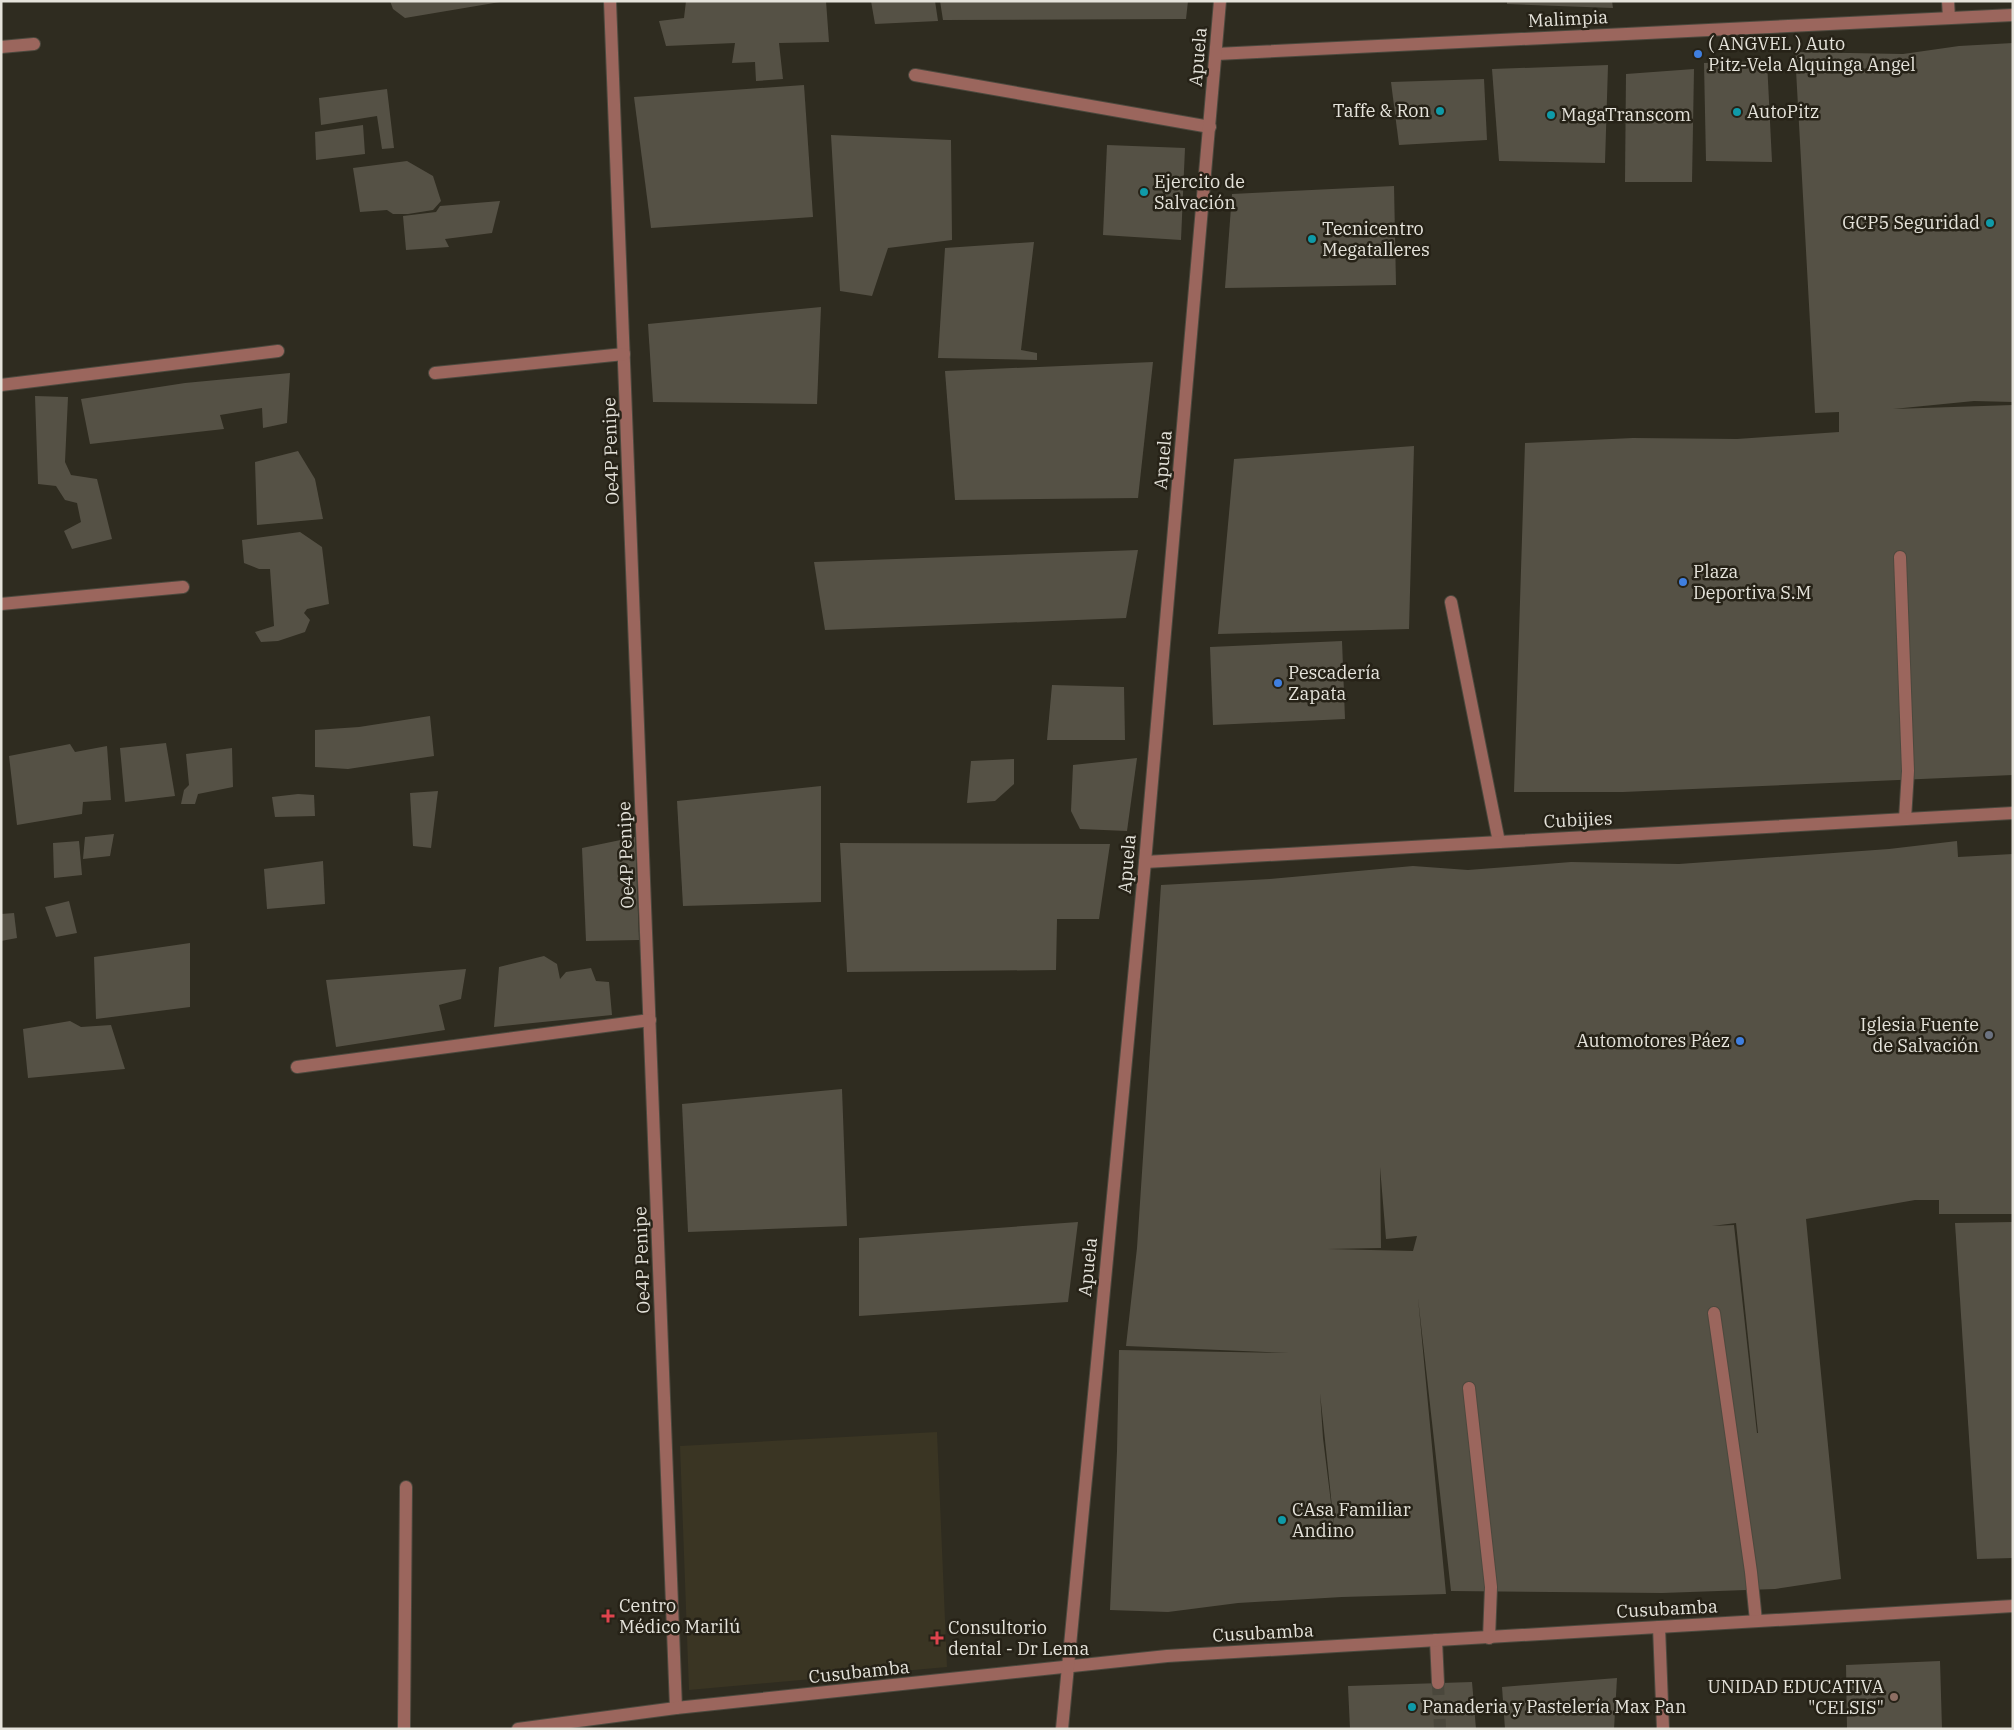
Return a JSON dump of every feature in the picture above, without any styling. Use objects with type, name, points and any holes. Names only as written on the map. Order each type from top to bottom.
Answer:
[{"type":"street","name":"Oe4P Penipe","points":[[610,1],[676,1708]]},
{"type":"street","name":"Apuela","points":[[1062,1729],[1145,862],[1220,1]]},
{"type":"street","points":[[1948,1],[1949,18]]},
{"type":"street","name":"Malimpia","points":[[1216,54],[2013,15]]},
{"type":"street","points":[[1,46],[34,44]]},
{"type":"street","points":[[915,75],[1210,127]]},
{"type":"street","points":[[1,385],[278,351]]},
{"type":"street","points":[[435,373],[624,354]]},
{"type":"street","points":[[1900,557],[1908,771],[1905,819]]},
{"type":"street","points":[[1,604],[182,588]]},
{"type":"street","points":[[1451,602],[1500,842]]},
{"type":"street","name":"Cubijies","points":[[1145,862],[2013,813]]},
{"type":"street","points":[[297,1067],[650,1020]]},
{"type":"street","points":[[1714,1313],[1751,1572],[1756,1621]]},
{"type":"street","points":[[1469,1388],[1492,1587],[1489,1638]]},
{"type":"street","points":[[404,1729],[406,1488]]},
{"type":"street","name":"Cusubamba","points":[[518,1729],[676,1708],[1167,1656],[2013,1606]]},
{"type":"street","points":[[1659,1627],[1662,1729]]},
{"type":"street","points":[[1436,1640],[1438,1683]]},
{"type":"shaded area","points":[[937,1432],[947,1667],[689,1690],[680,1446]]},
{"type":"building","points":[[390,1],[500,2],[405,18],[393,9]]},
{"type":"building","points":[[686,1],[826,1],[829,42],[779,43],[783,79],[756,81],[755,62],[732,63],[735,43],[666,46],[659,21],[684,18]]},
{"type":"building","points":[[871,1],[935,1],[938,21],[875,24]]},
{"type":"building","points":[[940,1],[1188,1],[1186,19],[943,20]]},
{"type":"building","points":[[1507,1],[1612,1],[1613,8],[1507,4]]},
{"type":"building","points":[[2013,43],[2013,402],[1974,401],[1893,409],[2013,405],[2013,775],[1623,792],[1514,792],[1525,443],[1633,438],[1737,439],[1839,432],[1839,412],[1815,413],[1795,52],[1903,54],[1959,46]]},
{"type":"building","name":"AutoPitz","points":[[1767,61],[1772,162],[1706,161],[1704,63]]},
{"type":"building","name":"MagaTranscom","points":[[1608,65],[1605,163],[1499,161],[1492,69]]},
{"type":"building","points":[[1694,69],[1692,182],[1625,182],[1626,74]]},
{"type":"building","name":"Taffe & Ron","points":[[1484,79],[1487,140],[1399,145],[1391,82]]},
{"type":"building","points":[[804,85],[813,217],[651,228],[634,97]]},
{"type":"building","points":[[387,89],[394,148],[382,149],[377,116],[321,125],[319,98]]},
{"type":"building","points":[[363,125],[365,154],[316,160],[315,132]]},
{"type":"building","points":[[831,135],[951,140],[952,240],[888,248],[872,296],[840,291]]},
{"type":"building","name":"Ejercito de Salvación","points":[[1107,145],[1185,148],[1181,240],[1103,235]]},
{"type":"building","points":[[407,161],[433,176],[441,201],[433,210],[408,214],[393,214],[387,210],[360,212],[353,168]]},
{"type":"building","name":"Tecnicentro Megatalleres","points":[[1394,186],[1396,285],[1225,288],[1232,194]]},
{"type":"building","points":[[500,201],[492,233],[445,239],[449,247],[406,250],[403,216],[436,212],[440,206]]},
{"type":"building","points":[[1034,242],[1021,350],[1037,353],[1037,360],[938,358],[945,248]]},
{"type":"building","points":[[821,307],[817,404],[653,402],[648,324]]},
{"type":"building","points":[[1153,362],[1138,498],[955,500],[945,371]]},
{"type":"building","points":[[290,373],[287,423],[263,428],[262,408],[220,415],[224,429],[90,444],[81,399],[185,383]]},
{"type":"building","points":[[35,396],[68,397],[65,462],[71,475],[97,479],[112,539],[72,549],[64,531],[81,522],[77,503],[65,500],[56,486],[38,484]]},
{"type":"building","points":[[1414,446],[1409,629],[1218,634],[1234,459]]},
{"type":"building","points":[[298,451],[315,479],[323,519],[257,525],[255,462]]},
{"type":"building","points":[[300,532],[322,547],[329,604],[307,609],[304,613],[310,620],[305,632],[278,641],[261,642],[255,632],[274,626],[270,569],[259,569],[244,563],[242,540]]},
{"type":"building","points":[[1138,550],[1126,618],[825,630],[814,562]]},
{"type":"building","name":"Pescadería Zapata","points":[[1342,641],[1345,719],[1213,725],[1210,647]]},
{"type":"building","points":[[1052,685],[1124,687],[1125,740],[1047,740]]},
{"type":"building","points":[[430,716],[434,756],[348,769],[315,767],[315,730],[359,727]]},
{"type":"building","points":[[166,743],[175,796],[125,802],[120,748]]},
{"type":"building","points":[[70,744],[75,752],[107,746],[111,800],[83,802],[82,814],[17,825],[9,756]]},
{"type":"building","points":[[232,748],[233,787],[198,794],[195,804],[181,804],[184,790],[189,785],[186,754]]},
{"type":"building","points":[[1137,758],[1127,831],[1080,829],[1071,811],[1073,765]]},
{"type":"building","points":[[1014,759],[1014,784],[995,801],[967,803],[971,761]]},
{"type":"building","points":[[821,786],[821,902],[683,906],[677,801]]},
{"type":"building","points":[[438,791],[431,848],[413,846],[410,793]]},
{"type":"building","points":[[298,794],[314,795],[315,816],[275,817],[272,797]]},
{"type":"building","points":[[114,834],[110,856],[83,859],[85,837]]},
{"type":"building","points":[[635,837],[639,940],[586,941],[582,848]]},
{"type":"building","points":[[79,841],[82,875],[54,878],[53,843]]},
{"type":"building","points":[[1957,841],[1958,857],[2013,854],[2013,1214],[1939,1214],[1939,1200],[1915,1200],[1806,1219],[1841,1579],[1775,1589],[1662,1593],[1451,1591],[1418,1298],[1446,1594],[1238,1603],[1168,1612],[1110,1610],[1119,1350],[1289,1353],[1126,1346],[1137,1248],[1161,885],[1270,879],[1413,866],[1468,870],[1571,862],[1679,864],[1889,849]],"holes":[[[1380,1167],[1386,1239],[1417,1236],[1413,1251],[1328,1249],[1381,1248]],[[1736,1223],[1758,1433],[1734,1225],[1712,1226]],[[1320,1393],[1335,1535],[1323,1438]]]},
{"type":"building","points":[[840,843],[1110,844],[1099,919],[1057,919],[1056,970],[847,972]]},
{"type":"building","points":[[323,861],[325,904],[267,909],[264,869]]},
{"type":"building","points":[[69,901],[77,933],[56,937],[45,907]]},
{"type":"building","points":[[14,913],[17,938],[1,941],[1,914]]},
{"type":"building","points":[[190,943],[190,1007],[96,1019],[94,957]]},
{"type":"building","points":[[544,956],[557,964],[560,979],[566,972],[591,968],[596,981],[609,982],[612,1015],[494,1027],[499,967]]},
{"type":"building","points":[[466,969],[461,999],[439,1005],[445,1030],[336,1047],[326,980]]},
{"type":"building","points":[[70,1021],[81,1027],[111,1025],[125,1069],[28,1078],[23,1029]]},
{"type":"building","points":[[842,1089],[847,1226],[688,1232],[682,1104]]},
{"type":"building","points":[[1078,1222],[1068,1302],[859,1316],[859,1238]]},
{"type":"building","points":[[2013,1222],[2013,1558],[1977,1559],[1955,1223]]},
{"type":"building","name":"UNIDAD EDUCATIVA \"CELSIS\"","points":[[1940,1661],[1942,1729],[1847,1729],[1846,1665]]},
{"type":"building","points":[[1617,1678],[1614,1729],[1505,1729],[1502,1687]]},
{"type":"building","name":"Panaderia y Pastelería Max Pan","points":[[1472,1682],[1476,1729],[1350,1729],[1348,1686]]},
{"type":"tunnel","points":[[1438,1683],[1440,1729]]},
{"type":"place","name":"( ANGVEL ) Auto Pitz-Vela Alquinga Angel","points":[[1698,54]]},
{"type":"place","name":"Taffe & Ron","points":[[1440,111]]},
{"type":"place","name":"AutoPitz","points":[[1737,112]]},
{"type":"place","name":"MagaTranscom","points":[[1551,115]]},
{"type":"place","name":"Ejercito de Salvación","points":[[1144,192]]},
{"type":"place","name":"GCP5 Seguridad","points":[[1990,223]]},
{"type":"place","name":"Tecnicentro Megatalleres","points":[[1312,239]]},
{"type":"place","name":"Plaza Deportiva S.M","points":[[1683,582]]},
{"type":"place","name":"Pescadería Zapata","points":[[1278,683]]},
{"type":"place","name":"Iglesia Fuente de Salvación","points":[[1989,1035]]},
{"type":"place","name":"Automotores Páez","points":[[1740,1041]]},
{"type":"place","name":"CAsa Familiar Andino","points":[[1282,1520]]},
{"type":"place","name":"Centro Médico Marilú","points":[[608,1616]]},
{"type":"place","name":"Consultorio dental - Dr Lema","points":[[937,1638]]},
{"type":"place","name":"UNIDAD EDUCATIVA \"CELSIS\"","points":[[1894,1697]]},
{"type":"place","name":"Panaderia y Pastelería Max Pan","points":[[1412,1707]]}]
